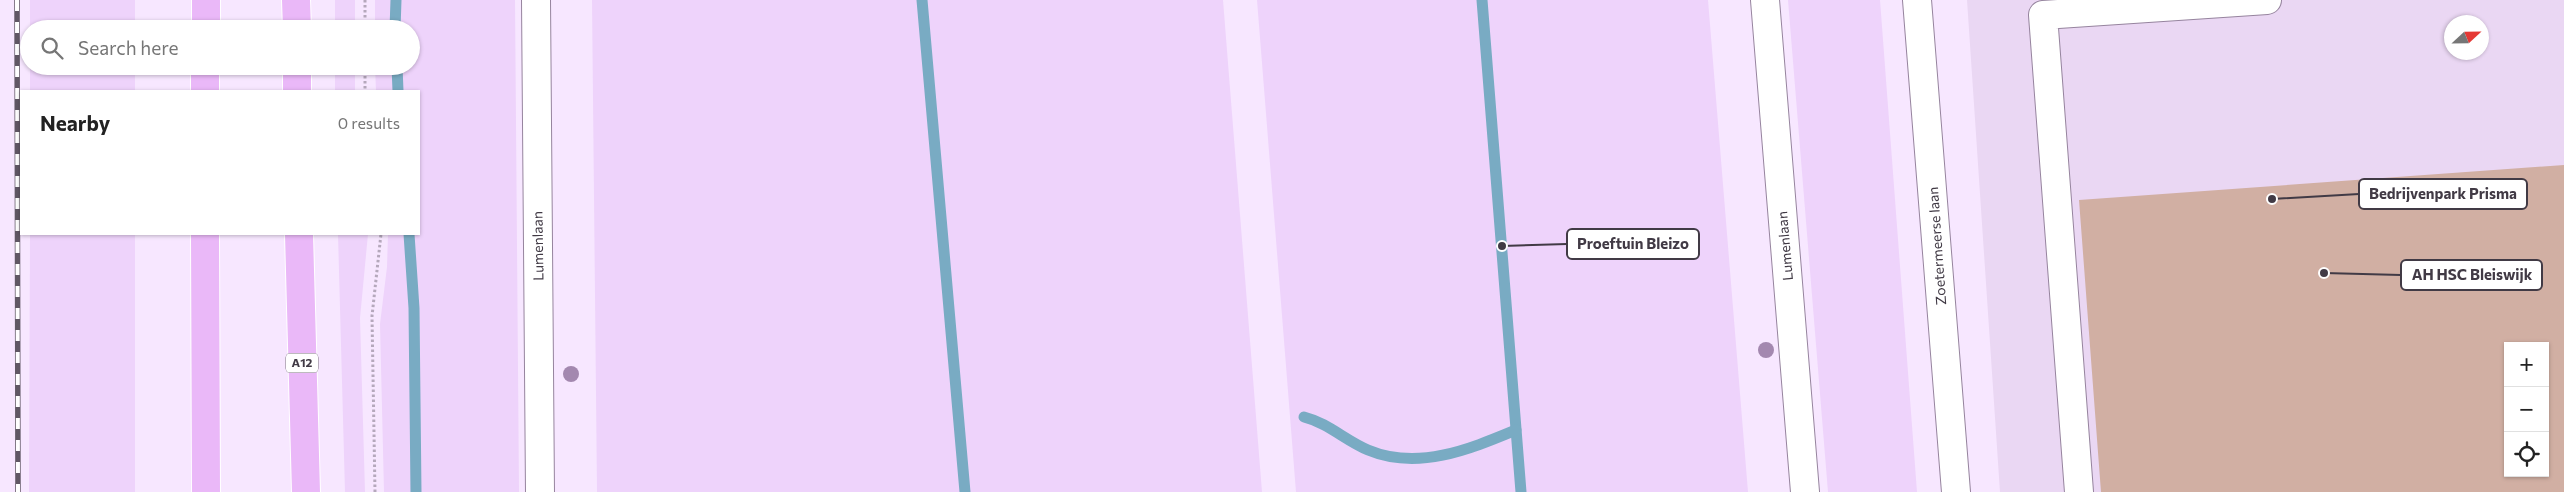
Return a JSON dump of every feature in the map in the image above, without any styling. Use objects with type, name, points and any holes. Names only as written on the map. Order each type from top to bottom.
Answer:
[{"type":"highway","points":[[206,0],[206,20]]},
{"type":"highway","points":[[296,0],[297,20]]},
{"type":"highway","points":[[206,75],[206,90]]},
{"type":"highway","points":[[297,75],[297,90]]},
{"type":"highway","points":[[205,235],[206,492]]},
{"type":"highway","name":"A12","points":[[299,235],[306,492]]},
{"type":"street","name":"Lumenlaan","points":[[536,0],[540,492]]},
{"type":"street","name":"Lumenlaan","points":[[1765,0],[1805,492]]},
{"type":"street","name":"Zoetermeerse laan","points":[[1918,0],[1956,492]]},
{"type":"street","points":[[2079,492],[2043,14],[2267,0]]},
{"type":"path","points":[[365,0],[365,20]]},
{"type":"path","points":[[365,75],[365,90]]},
{"type":"path","points":[[375,492],[372,316],[381,235]]},
{"type":"shaded area","points":[[30,0],[135,0],[135,20],[30,20]]},
{"type":"shaded area","points":[[335,0],[355,0],[355,20],[335,20]]},
{"type":"shaded area","points":[[375,0],[515,0],[519,492],[384,492],[380,324],[387,267],[388,235],[420,235],[420,90],[376,90],[375,75],[420,75],[420,20],[375,20]]},
{"type":"shaded area","points":[[592,0],[1223,0],[1262,492],[597,492]]},
{"type":"shaded area","points":[[1257,0],[1708,0],[1748,492],[1296,492]]},
{"type":"shaded area","points":[[1788,0],[1880,0],[1917,492],[1828,492]]},
{"type":"shaded area","points":[[1967,0],[2564,0],[2564,492],[2000,492]]},
{"type":"shaded area","points":[[30,75],[135,75],[135,90],[30,90]]},
{"type":"shaded area","points":[[335,75],[355,75],[355,90],[335,90]]},
{"type":"shaded area","points":[[30,235],[135,235],[135,492],[29,492]]},
{"type":"shaded area","points":[[338,235],[368,235],[360,318],[365,492],[345,492]]},
{"type":"building","points":[[2564,165],[2564,492],[2101,492],[2079,200]]},
{"type":"waterway","points":[[395,20],[396,0]]},
{"type":"waterway","points":[[922,0],[965,492]]},
{"type":"waterway","points":[[1482,0],[1521,492]]},
{"type":"waterway","points":[[397,75],[398,90]]},
{"type":"waterway","points":[[409,235],[414,308],[416,492]]},
{"type":"waterway","points":[[1304,417],[1321,423],[1368,450],[1387,456],[1406,458],[1444,455],[1516,430]]},
{"type":"railway","points":[[17,0],[18,492]]},
{"type":"place","name":"Bedrijvenpark Prisma","points":[[2272,199]]},
{"type":"place","name":"Proeftuin Bleizo","points":[[1502,246]]},
{"type":"place","name":"AH HSC Bleiswijk","points":[[2324,273]]}]
